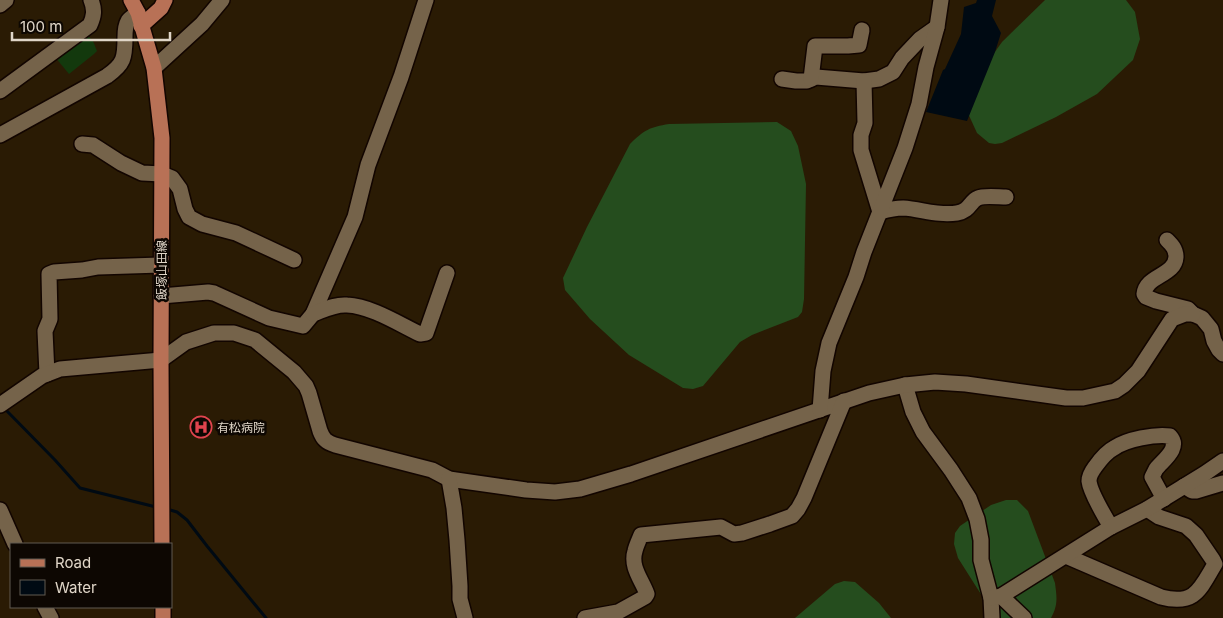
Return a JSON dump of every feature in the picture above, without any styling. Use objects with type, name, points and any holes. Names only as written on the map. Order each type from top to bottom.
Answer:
[{"type":"main road","points":[[136,13],[161,8],[165,0]]},
{"type":"main road","name":"飯塚山田線","points":[[136,13],[154,68],[162,138],[162,543]]},
{"type":"street","points":[[0,5],[6,0]]},
{"type":"street","points":[[0,91],[90,26],[94,17],[91,0]]},
{"type":"street","points":[[154,68],[202,24],[222,0]]},
{"type":"street","points":[[161,296],[214,293],[268,318],[303,326],[313,314],[355,217],[368,165],[401,78],[426,0]]},
{"type":"street","points":[[820,410],[823,371],[829,343],[905,148],[919,104],[926,67],[937,27],[941,0]]},
{"type":"street","points":[[0,135],[107,76],[117,68],[122,61],[125,49],[125,31],[128,21],[136,13]]},
{"type":"street","points":[[782,79],[807,81],[816,77],[864,81],[879,79],[893,72],[902,58],[920,38],[937,27]]},
{"type":"street","points":[[811,79],[815,46],[859,44],[862,30]]},
{"type":"street","points":[[864,81],[865,123],[861,135],[861,150],[880,212]]},
{"type":"street","points":[[82,144],[92,145],[121,163],[142,173],[162,174],[172,178],[180,189],[189,217],[202,224],[236,233],[294,260]]},
{"type":"street","points":[[880,212],[905,208],[943,214],[959,213],[968,209],[977,198],[1006,198]]},
{"type":"street","points":[[1167,240],[1173,245],[1176,252],[1176,260],[1173,267],[1150,282],[1145,288],[1144,294],[1146,297],[1156,301],[1188,309],[1193,314],[1202,318],[1211,329],[1214,341],[1223,354]]},
{"type":"street","points":[[47,374],[45,331],[50,319],[49,274],[98,267],[161,265]]},
{"type":"street","points":[[313,314],[335,306],[347,305],[378,314],[420,334],[426,333],[447,273]]},
{"type":"street","points":[[4,399],[47,374],[60,369],[161,360],[186,342],[214,333],[234,333],[255,340],[294,372],[306,386],[320,431],[327,442],[432,470],[449,479],[526,490],[555,492],[580,489],[631,474],[844,401],[905,385],[934,382],[966,384],[1075,398],[1115,391],[1138,371],[1172,318],[1193,314]]},
{"type":"street","points":[[905,385],[913,412],[923,432],[952,470],[969,498],[977,519],[981,540],[981,560],[996,597],[1024,618]]},
{"type":"street","points":[[585,618],[618,612],[645,597],[647,594],[638,575],[634,560],[634,552],[641,535],[721,527],[734,534],[742,533],[792,516],[808,490],[844,401]]},
{"type":"street","points":[[1110,527],[1089,481],[1091,473],[1102,458],[1114,448],[1136,439],[1162,435],[1170,436],[1174,440],[1174,445],[1165,461],[1152,477],[1164,499]]},
{"type":"street","points":[[992,618],[996,597],[1066,556],[1110,527],[1164,499],[1223,461]]},
{"type":"street","points":[[449,479],[457,540],[460,599],[465,618]]},
{"type":"street","points":[[1184,486],[1192,491],[1196,491],[1223,483]]},
{"type":"street","points":[[1066,556],[1161,597],[1172,600],[1191,596],[1219,563],[1186,526],[1159,517],[1147,509]]},
{"type":"street","points":[[0,510],[15,543]]},
{"type":"green space","points":[[1045,0],[1126,0],[1135,12],[1140,39],[1133,60],[1097,94],[1056,117],[1002,143],[989,143],[977,133],[966,109],[967,91],[1002,42]]},
{"type":"green space","points":[[86,34],[93,41],[97,51],[69,74],[55,57]]},
{"type":"green space","points":[[777,122],[791,131],[798,146],[806,184],[804,299],[802,312],[798,317],[752,335],[740,342],[703,386],[693,389],[683,388],[629,355],[590,319],[565,290],[563,278],[630,144],[643,132],[657,126],[669,124]]},
{"type":"green space","points":[[1006,500],[1017,500],[1028,511],[1055,583],[1056,601],[1051,618],[996,618],[958,558],[954,544],[955,533],[960,526],[991,505]]},
{"type":"green space","points":[[844,581],[855,582],[879,603],[891,618],[795,618],[835,584]]},
{"type":"water","points":[[977,0],[996,0],[992,16],[1001,33],[967,121],[926,112],[943,70],[961,34],[964,7],[976,3]]},
{"type":"waterway","points":[[4,408],[80,488],[156,507]]},
{"type":"waterway","points":[[167,509],[177,512],[187,520],[266,618]]},
{"type":"place","name":"有松病院","points":[[201,427]]}]
